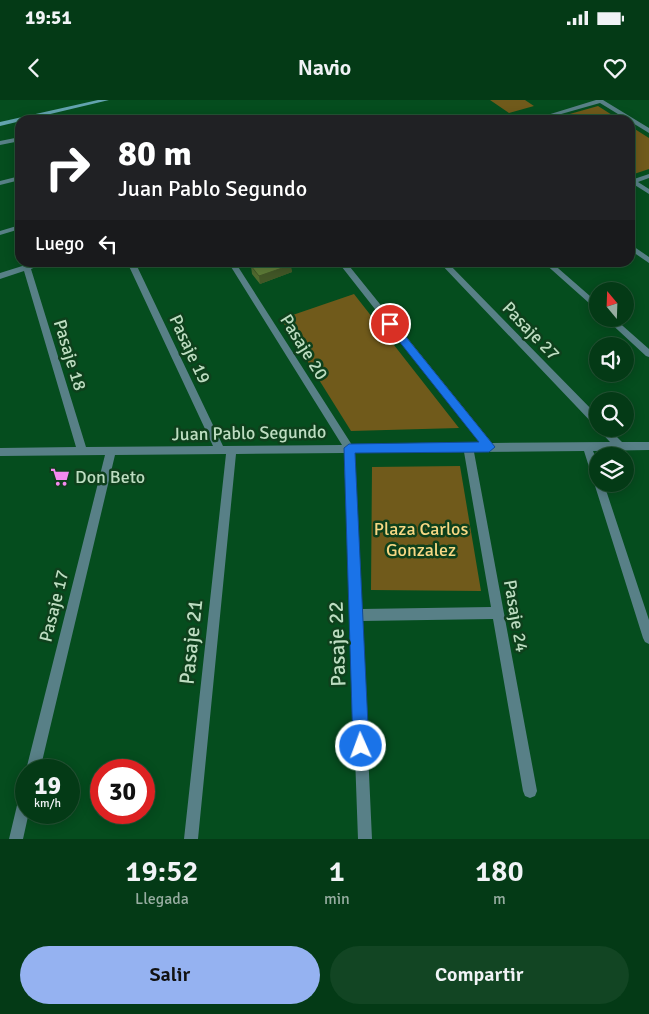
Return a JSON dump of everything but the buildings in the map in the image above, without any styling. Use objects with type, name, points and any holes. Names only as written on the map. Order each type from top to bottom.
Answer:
[{"type":"street","points":[[40,115],[106,100]]},
{"type":"street","points":[[555,115],[599,100],[623,115]]},
{"type":"street","points":[[0,124],[15,121]]},
{"type":"street","points":[[635,122],[649,131]]},
{"type":"street","points":[[0,144],[15,140]]},
{"type":"street","points":[[635,179],[649,176]]},
{"type":"street","points":[[0,183],[15,179]]},
{"type":"street","points":[[635,182],[649,192]]},
{"type":"street","points":[[0,233],[15,228]]},
{"type":"street","points":[[635,250],[649,261]]},
{"type":"street","points":[[0,276],[30,267]]},
{"type":"street","name":"Pasaje 19","points":[[134,267],[225,450]]},
{"type":"street","name":"Pasaje 20","points":[[234,267],[349,448]]},
{"type":"street","points":[[345,267],[489,447]]},
{"type":"street","name":"Pasaje 27","points":[[447,267],[589,414]]},
{"type":"street","points":[[552,267],[589,300]]},
{"type":"street","name":"Pasaje 18","points":[[27,268],[82,451]]},
{"type":"street","points":[[620,328],[649,354]]},
{"type":"street","points":[[611,437],[620,446]]},
{"type":"street","points":[[587,446],[589,452]]},
{"type":"street","name":"Juan Pablo Segundo","points":[[0,452],[649,446]]},
{"type":"street","name":"Pasaje 24","points":[[468,447],[530,791]]},
{"type":"street","name":"Pasaje 22","points":[[349,448],[365,839]]},
{"type":"street","name":"Pasaje 21","points":[[191,839],[225,450]]},
{"type":"street","name":"Pasaje 17","points":[[36,759],[111,451]]},
{"type":"street","points":[[602,492],[649,638]]},
{"type":"street","points":[[356,615],[498,613]]},
{"type":"street","points":[[16,839],[20,824]]},
{"type":"green space","points":[[490,100],[525,100],[534,106],[509,113]]},
{"type":"green space","points":[[598,106],[612,115],[566,115]]},
{"type":"green space","points":[[635,129],[649,138],[649,169],[635,174]]},
{"type":"green space","points":[[354,294],[459,428],[351,431],[281,319]]},
{"type":"green space","name":"Plaza Carlos Gonzalez","points":[[460,466],[481,591],[371,590],[372,467]]},
{"type":"place","name":"Don Beto","points":[[60,477]]},
{"type":"route","points":[[361,746],[349,448],[489,447],[390,324]]}]
